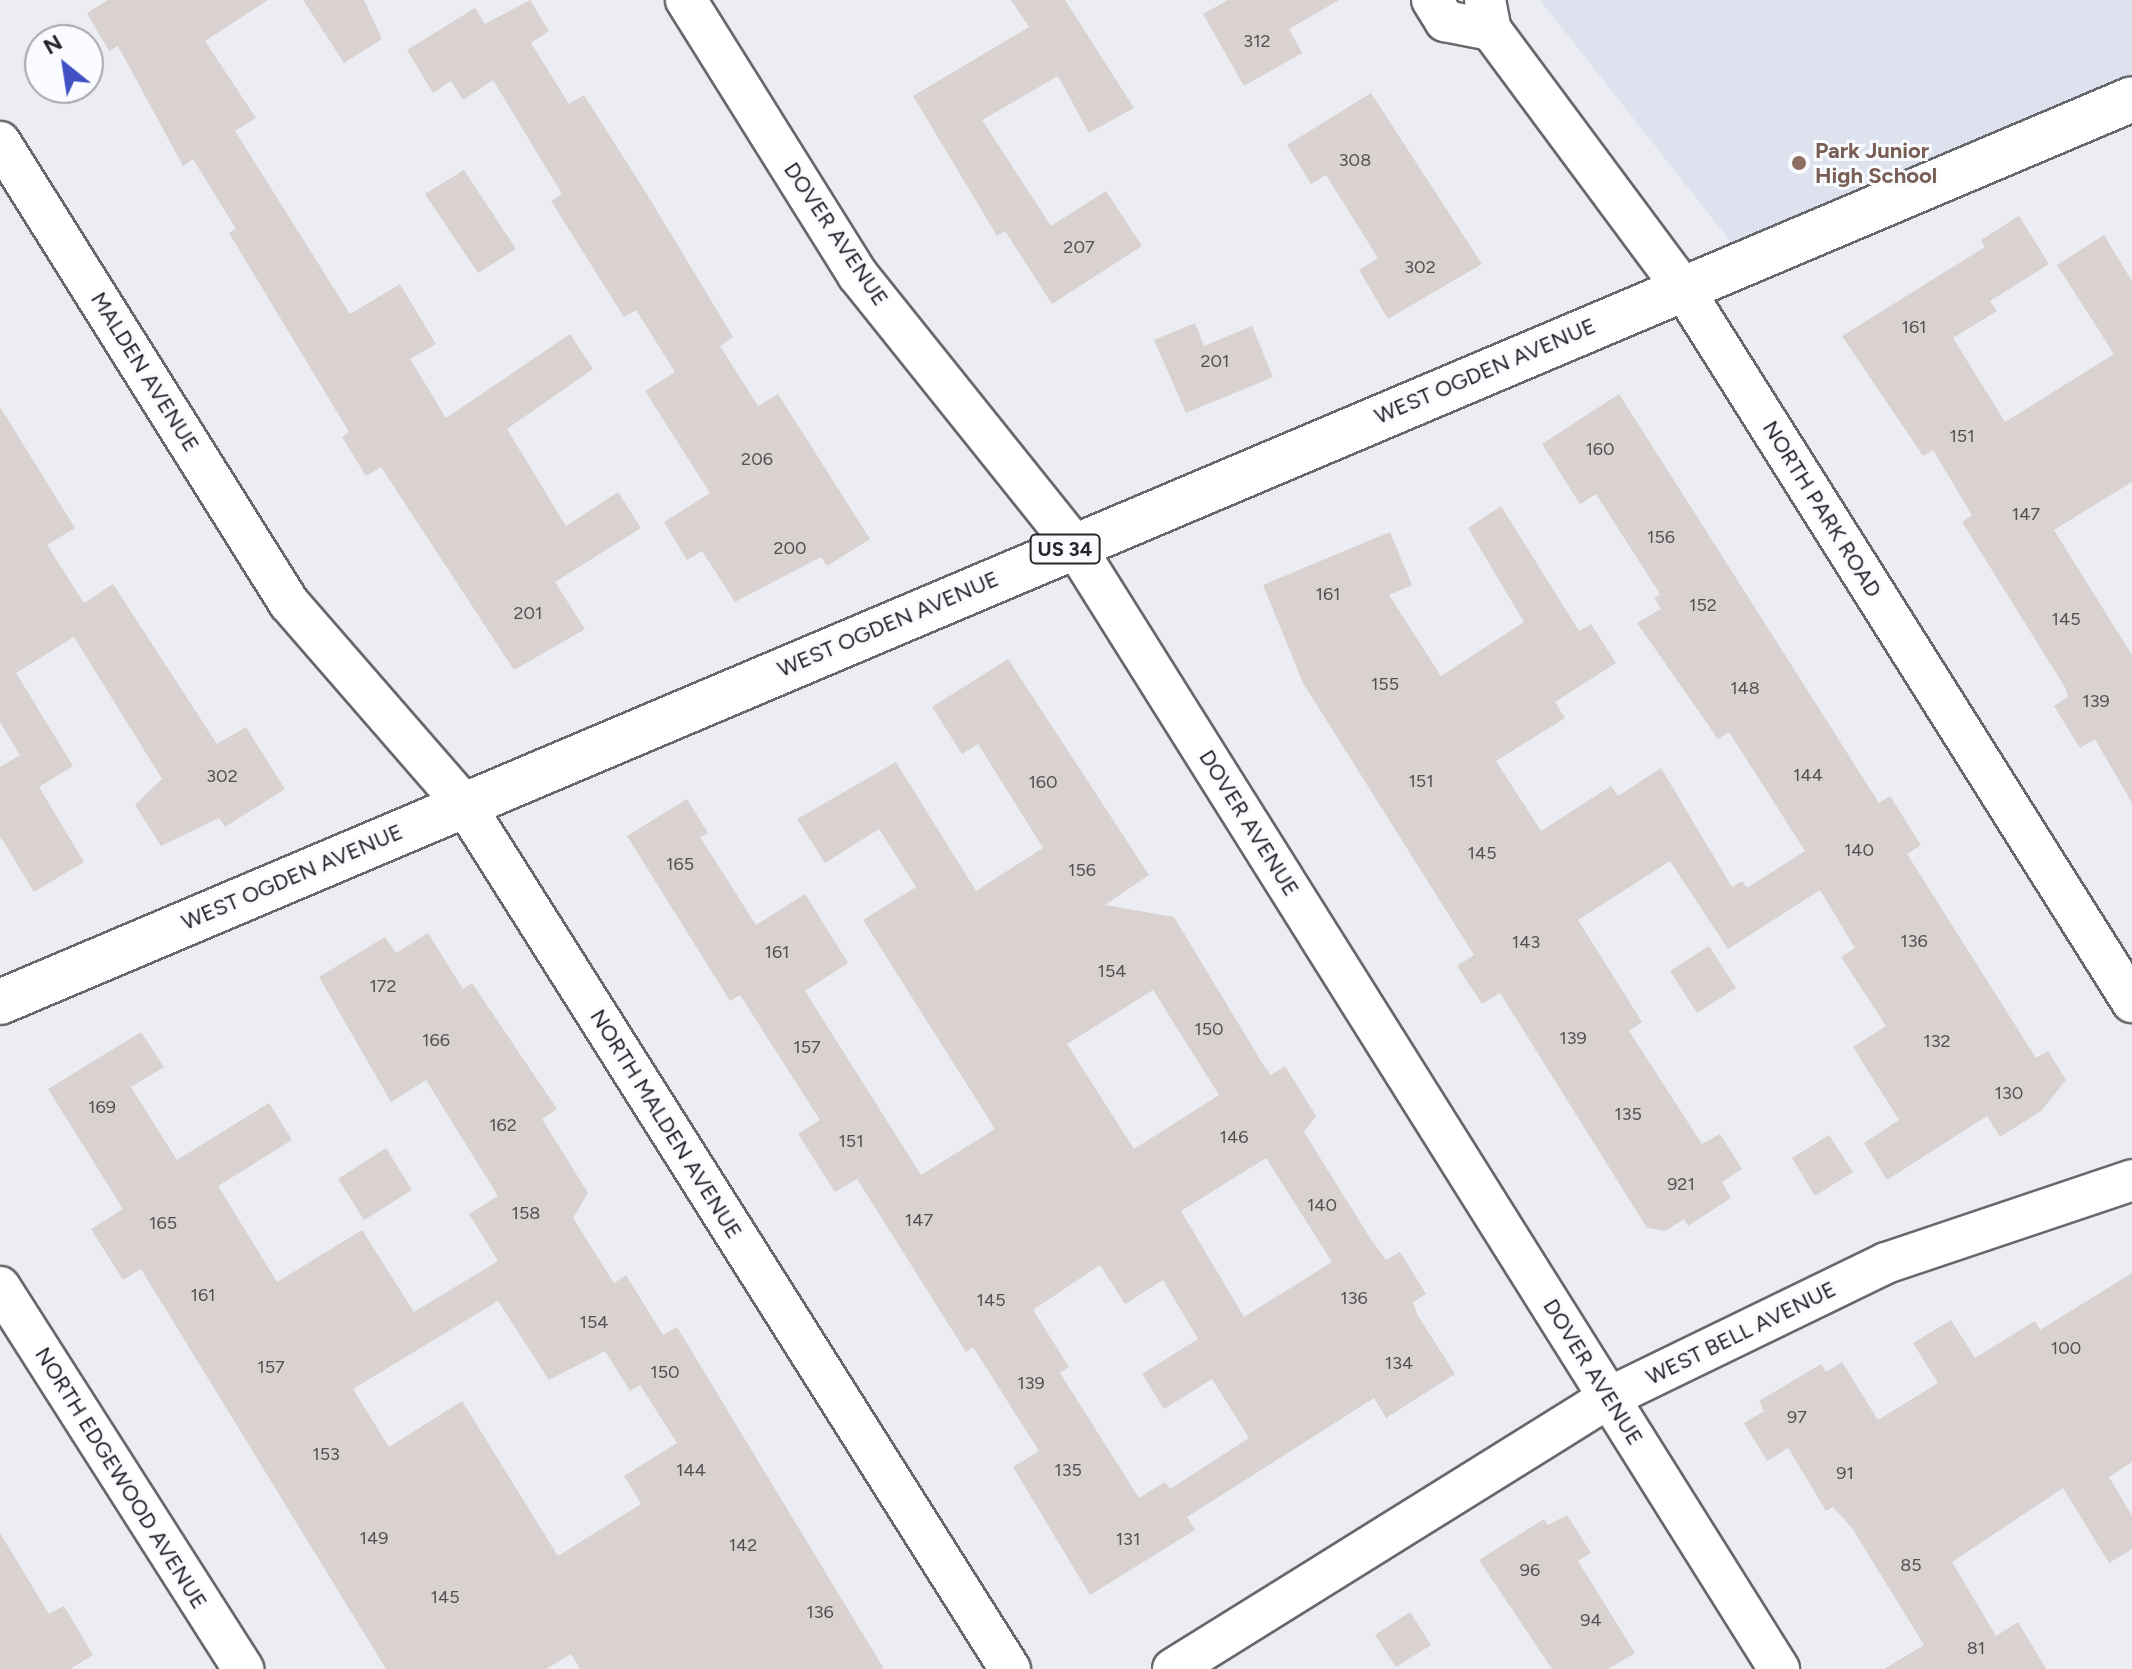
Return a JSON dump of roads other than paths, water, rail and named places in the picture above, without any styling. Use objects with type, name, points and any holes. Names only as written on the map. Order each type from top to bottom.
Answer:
[{"type":"main road","name":"WEST OGDEN AVENUE","points":[[0,1002],[2132,99]]},
{"type":"street","name":"DOVER AVENUE","points":[[686,0],[858,275],[1074,545],[1779,1669]]},
{"type":"street","name":"NORTH PARK ROAD","points":[[1432,0],[1445,21],[1488,15],[1682,287],[2132,1002]]},
{"type":"street","name":"MALDEN AVENUE","points":[[0,142],[289,603]]},
{"type":"street","name":"NORTH MALDEN AVENUE","points":[[289,603],[464,804],[1010,1669]]},
{"type":"street","name":"WEST BELL AVENUE","points":[[1173,1669],[1610,1397],[1886,1263],[2132,1180]]},
{"type":"street","name":"NORTH EDGEWOOD AVENUE","points":[[0,1287],[243,1669]]},
{"type":"place","name":"Park Junior High School","points":[[1799,163]]}]
